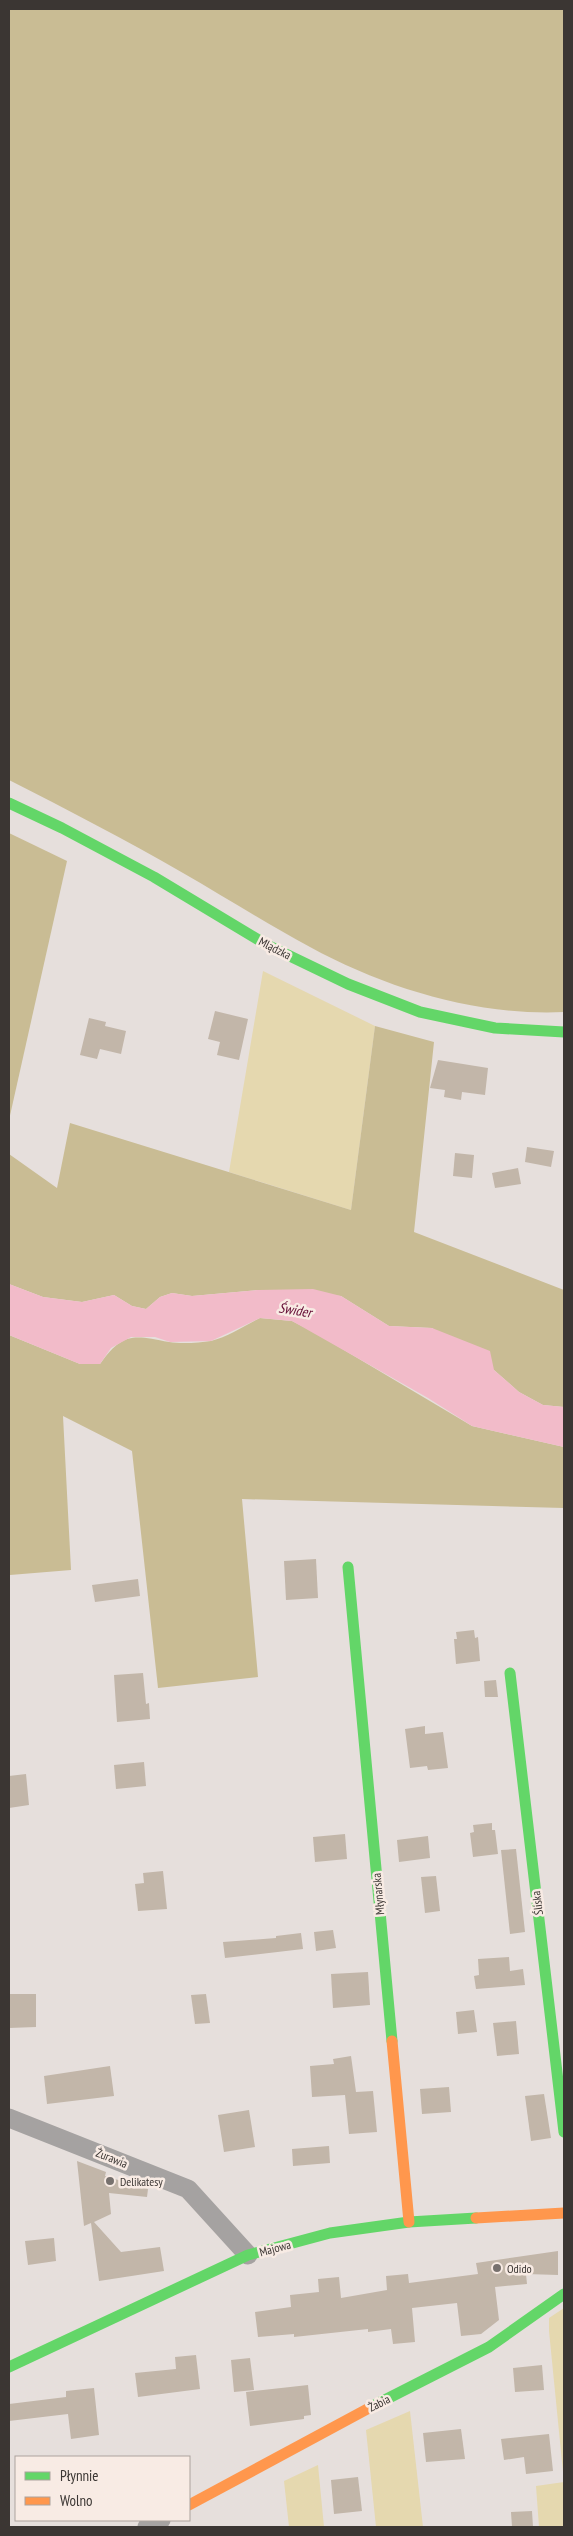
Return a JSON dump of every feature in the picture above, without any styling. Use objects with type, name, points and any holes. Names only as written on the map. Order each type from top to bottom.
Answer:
[{"type":"street","name":"Mlądzka","points":[[9,802],[154,877],[267,945],[348,984],[420,1012],[495,1028],[564,1032]]},
{"type":"street","name":"Młynarska","points":[[348,1567],[409,2222]]},
{"type":"street","name":"Śliska","points":[[510,1673],[564,2132]]},
{"type":"street","name":"Żurawia","points":[[9,2118],[188,2189],[248,2255]]},
{"type":"street","name":"Majowa","points":[[9,2366],[248,2255],[330,2233],[409,2222],[564,2213]]},
{"type":"street","name":"Żabia","points":[[190,2504],[359,2413],[489,2346],[564,2294]]},
{"type":"street","points":[[147,2527],[159,2521]]},
{"type":"shaded area","points":[[9,9],[564,9],[564,1012],[531,1012],[466,1004],[433,997],[370,975],[310,947],[140,849],[9,780]]},
{"type":"shaded area","points":[[9,833],[67,861],[9,1120]]},
{"type":"shaded area","points":[[263,971],[375,1026],[351,1210],[229,1172]]},
{"type":"shaded area","points":[[375,1026],[434,1042],[414,1232],[564,1290],[564,1407],[543,1405],[519,1392],[494,1370],[432,1328],[389,1326],[341,1296],[258,1290],[192,1296],[172,1293],[160,1297],[146,1309],[132,1306],[114,1295],[82,1302],[43,1297],[9,1284],[9,1154],[57,1188],[70,1123],[351,1210]]},
{"type":"shaded area","points":[[260,1318],[292,1321],[312,1331],[472,1426],[564,1447],[564,1508],[242,1499],[258,1677],[158,1688],[132,1451],[63,1416],[71,1570],[10,1575],[9,1335],[80,1364],[100,1364],[115,1346],[130,1338],[137,1337],[179,1343],[211,1341],[230,1334]]},
{"type":"shaded area","points":[[564,2308],[564,2482],[549,2318]]},
{"type":"shaded area","points":[[410,2411],[423,2527],[376,2527],[366,2430]]},
{"type":"shaded area","points":[[318,2465],[324,2527],[289,2527],[284,2481]]},
{"type":"shaded area","points":[[564,2482],[564,2527],[539,2527],[536,2486]]},
{"type":"water","name":"Świder","points":[[9,1284],[43,1297],[82,1302],[114,1295],[132,1306],[146,1309],[160,1297],[172,1293],[192,1296],[258,1290],[313,1289],[341,1296],[389,1326],[432,1328],[490,1351],[494,1370],[519,1392],[543,1405],[564,1407],[564,1447],[472,1426],[428,1398],[292,1321],[260,1318],[211,1341],[170,1342],[155,1337],[131,1337],[111,1348],[100,1364],[80,1364],[9,1335]]},
{"type":"building","points":[[215,1011],[248,1019],[239,1060],[217,1055],[220,1042],[208,1039]]},
{"type":"building","points":[[89,1018],[106,1022],[105,1026],[126,1031],[121,1054],[100,1049],[97,1059],[80,1055]]},
{"type":"building","points":[[438,1060],[488,1068],[485,1095],[462,1092],[461,1100],[444,1097],[445,1090],[430,1088]]},
{"type":"building","points":[[527,1147],[554,1151],[551,1167],[525,1162]]},
{"type":"building","points":[[455,1153],[474,1155],[472,1178],[453,1176]]},
{"type":"building","points":[[518,1168],[521,1184],[495,1188],[492,1173]]},
{"type":"building","points":[[316,1559],[318,1598],[286,1600],[284,1561]]},
{"type":"building","points":[[138,1579],[140,1596],[95,1602],[92,1585]]},
{"type":"building","points":[[474,1630],[475,1638],[478,1637],[480,1661],[456,1664],[454,1639],[457,1639],[456,1632]]},
{"type":"building","points":[[143,1673],[146,1704],[149,1703],[150,1719],[117,1722],[114,1675]]},
{"type":"building","points":[[496,1680],[498,1697],[485,1697],[484,1681]]},
{"type":"building","points":[[425,1726],[425,1734],[443,1732],[448,1768],[428,1770],[427,1766],[410,1768],[405,1729]]},
{"type":"building","points":[[144,1762],[146,1786],[116,1789],[114,1765]]},
{"type":"building","points":[[26,1774],[29,1805],[9,1808],[9,1776]]},
{"type":"building","points":[[492,1823],[492,1830],[495,1830],[498,1854],[473,1857],[470,1833],[474,1832],[473,1825]]},
{"type":"building","points":[[345,1834],[347,1859],[315,1862],[313,1837]]},
{"type":"building","points":[[428,1836],[430,1858],[399,1862],[397,1840]]},
{"type":"building","points":[[516,1849],[525,1932],[510,1934],[501,1850]]},
{"type":"building","points":[[163,1871],[167,1909],[138,1911],[135,1884],[144,1883],[143,1873]]},
{"type":"building","points":[[436,1876],[440,1911],[425,1913],[421,1877]]},
{"type":"building","points":[[333,1930],[336,1948],[316,1951],[314,1932]]},
{"type":"building","points":[[301,1933],[303,1949],[225,1958],[223,1942],[276,1938],[276,1936]]},
{"type":"building","points":[[509,1957],[510,1971],[523,1969],[525,1985],[476,1989],[474,1976],[479,1975],[478,1959]]},
{"type":"building","points":[[368,1972],[370,2005],[333,2008],[331,1974]]},
{"type":"building","points":[[9,1994],[36,1994],[36,2027],[9,2028]]},
{"type":"building","points":[[206,1994],[210,2023],[195,2024],[191,1995]]},
{"type":"building","points":[[474,2010],[477,2032],[458,2034],[456,2012]]},
{"type":"building","points":[[516,2021],[519,2054],[497,2056],[493,2023]]},
{"type":"building","points":[[351,2056],[356,2092],[373,2091],[377,2132],[349,2134],[345,2095],[312,2097],[310,2066],[334,2064],[333,2059]]},
{"type":"building","points":[[110,2066],[114,2096],[47,2104],[44,2076]]},
{"type":"building","points":[[449,2087],[451,2112],[422,2114],[420,2089]]},
{"type":"building","points":[[544,2094],[551,2138],[531,2141],[525,2096]]},
{"type":"building","points":[[249,2110],[255,2147],[224,2152],[218,2115]]},
{"type":"building","points":[[329,2146],[330,2163],[293,2166],[292,2149]]},
{"type":"building","points":[[77,2161],[106,2172],[105,2176],[148,2189],[147,2197],[109,2193],[111,2214],[94,2222],[121,2252],[160,2247],[164,2271],[99,2281],[91,2223],[84,2226]]},
{"type":"building","points":[[54,2238],[56,2261],[28,2265],[25,2241]]},
{"type":"building","points":[[558,2251],[558,2275],[526,2274],[527,2284],[495,2287],[499,2320],[481,2334],[461,2336],[457,2303],[412,2308],[415,2342],[393,2344],[391,2329],[368,2332],[368,2329],[294,2337],[294,2334],[258,2337],[255,2312],[291,2307],[290,2295],[319,2292],[318,2279],[339,2277],[341,2298],[387,2290],[386,2276],[408,2274],[409,2283],[478,2274],[476,2263]]},
{"type":"building","points":[[196,2355],[200,2389],[138,2397],[135,2373],[176,2369],[175,2357]]},
{"type":"building","points":[[250,2358],[254,2390],[234,2392],[231,2360]]},
{"type":"building","points":[[542,2365],[544,2390],[515,2392],[513,2368]]},
{"type":"building","points":[[308,2385],[311,2415],[304,2416],[304,2419],[250,2426],[246,2392]]},
{"type":"building","points":[[94,2388],[99,2435],[71,2439],[68,2414],[9,2421],[9,2404],[66,2397],[66,2391]]},
{"type":"building","points":[[461,2429],[465,2459],[426,2462],[423,2433]]},
{"type":"building","points":[[549,2434],[553,2471],[526,2474],[524,2457],[504,2460],[501,2439]]},
{"type":"building","points":[[358,2477],[362,2511],[334,2514],[331,2480]]},
{"type":"building","points":[[532,2511],[533,2527],[512,2527],[511,2512]]},
{"type":"traffic: fast","points":[[9,803],[62,828],[154,877],[267,945],[348,984],[420,1012],[495,1028],[564,1032]]},
{"type":"traffic: fast","points":[[348,1567],[392,2041]]},
{"type":"traffic: fast","points":[[510,1673],[564,2132]]},
{"type":"traffic: fast","points":[[9,2367],[248,2255],[330,2233],[409,2222],[476,2218]]},
{"type":"traffic: fast","points":[[371,2407],[489,2347],[564,2294]]},
{"type":"traffic: slow","points":[[392,2041],[409,2222]]},
{"type":"traffic: slow","points":[[476,2218],[564,2213]]},
{"type":"traffic: slow","points":[[190,2504],[371,2407]]},
{"type":"place","name":"Delikatesy","points":[[110,2181]]},
{"type":"place","name":"Odido","points":[[497,2268]]}]
